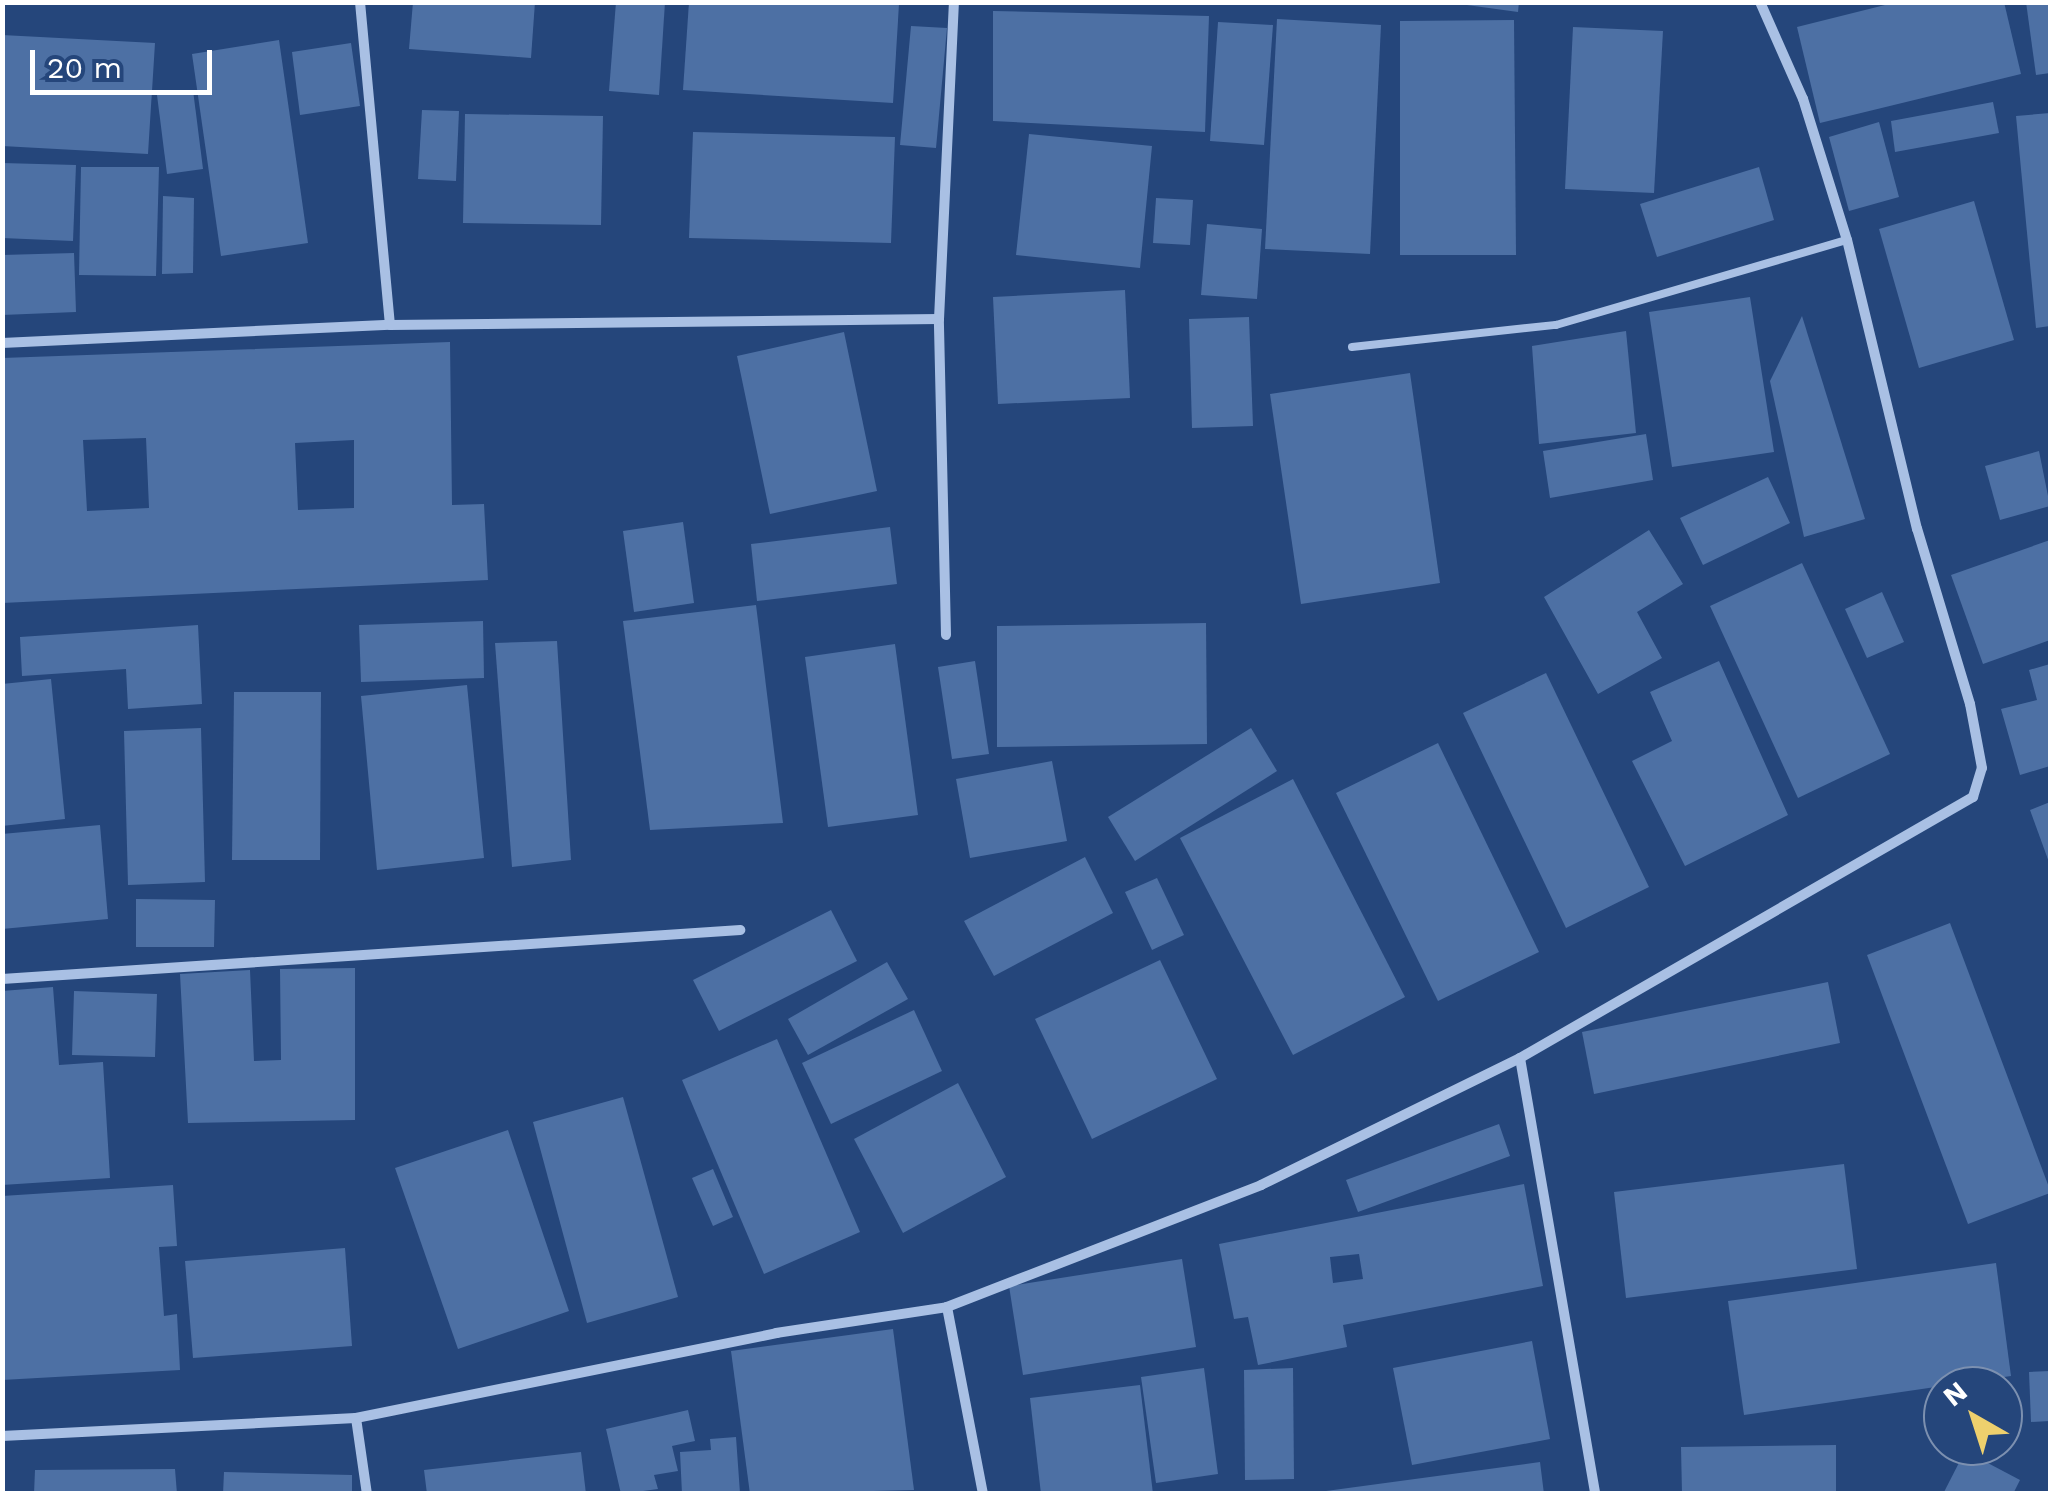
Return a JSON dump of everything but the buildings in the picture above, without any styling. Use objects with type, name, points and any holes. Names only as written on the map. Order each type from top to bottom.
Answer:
[{"type":"street","points":[[360,2],[390,325]]},
{"type":"street","points":[[946,635],[938,319],[954,2]]},
{"type":"street","points":[[2,1436],[356,1418],[776,1333],[947,1307],[1261,1185],[1520,1058],[1973,797],[1982,768],[1970,704],[1917,529],[1846,240],[1803,98],[1760,2]]},
{"type":"street","points":[[2,343],[390,325],[938,319]]},
{"type":"street","points":[[2,979],[740,930]]},
{"type":"street","points":[[1520,1058],[1594,1494]]},
{"type":"street","points":[[947,1307],[983,1494]]},
{"type":"street","points":[[356,1418],[366,1494]]},
{"type":"lane","points":[[1352,347],[1556,325],[1846,240]]}]
